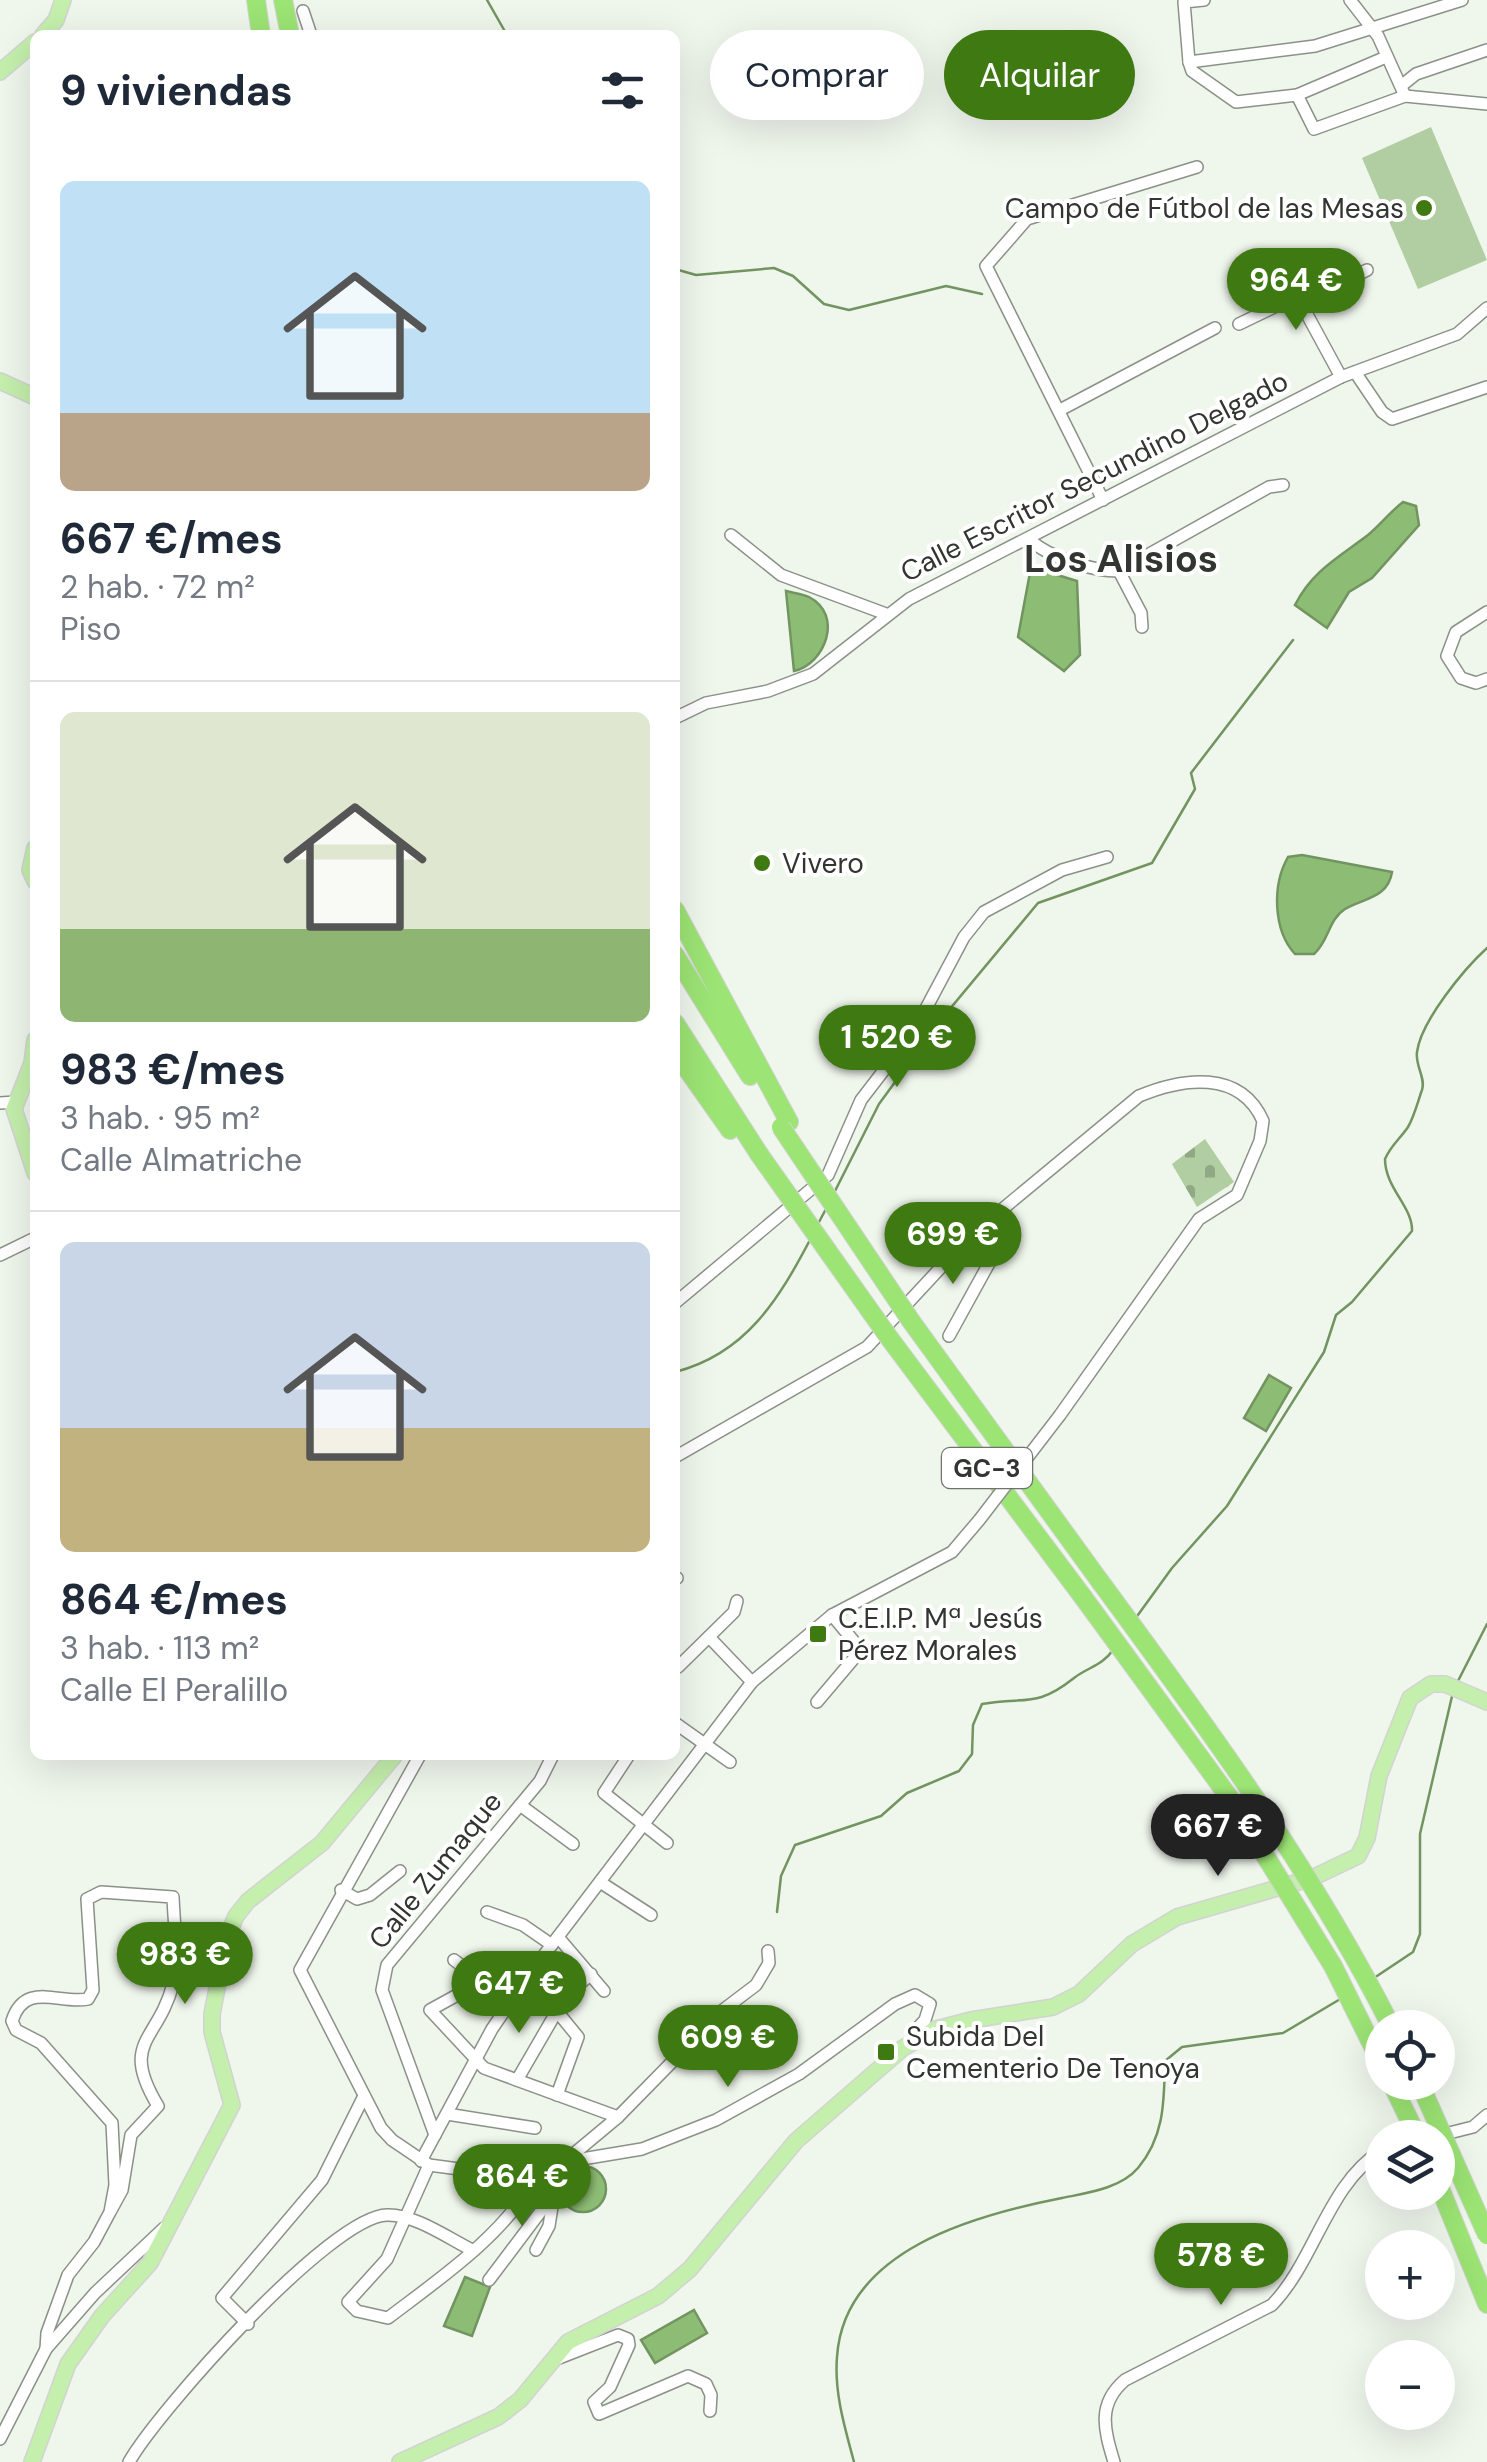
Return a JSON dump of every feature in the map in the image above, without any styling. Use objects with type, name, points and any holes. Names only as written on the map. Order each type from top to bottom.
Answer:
[{"type":"highway","points":[[256,0],[261,30]]},
{"type":"highway","points":[[283,0],[289,30]]},
{"type":"highway","points":[[680,920],[785,1125]]},
{"type":"highway","name":"GC-3","points":[[680,964],[911,1322],[1252,1788],[1356,1957],[1383,2010]]},
{"type":"highway","name":"GC-3","points":[[680,1031],[756,1158],[1229,1797],[1333,1966],[1365,2031]]},
{"type":"highway","points":[[680,1059],[756,1158]]},
{"type":"highway","points":[[1428,2100],[1487,2235]]},
{"type":"highway","points":[[1449,2210],[1486,2299]]},
{"type":"main road","points":[[47,30],[56,20],[62,0]]},
{"type":"main road","points":[[0,72],[30,46]]},
{"type":"main road","points":[[0,382],[30,388]]},
{"type":"main road","points":[[0,382],[30,395]]},
{"type":"main road","points":[[27,1122],[21,1096],[30,1069]]},
{"type":"main road","points":[[400,2462],[498,2418],[520,2400],[568,2342],[632,2312],[690,2269],[796,2140],[865,2077],[913,2042],[970,2020],[1053,2007],[1079,1994],[1132,1944],[1177,1918],[1343,1866],[1358,1856],[1367,1838],[1379,1776],[1410,1698],[1431,1684],[1445,1684],[1487,1702]]},
{"type":"main road","points":[[32,2462],[74,2354],[150,2263],[232,2105],[231,2087],[216,2050],[212,2014],[227,1937],[248,1901],[322,1842],[391,1760]]},
{"type":"street","points":[[1204,0],[1184,2],[1192,70],[1236,102],[1298,95],[1386,57]]},
{"type":"street","points":[[1351,0],[1373,29],[1403,91]]},
{"type":"street","points":[[1190,62],[1315,46],[1462,0]]},
{"type":"street","points":[[303,11],[309,30]]},
{"type":"street","points":[[1298,95],[1314,129],[1403,91],[1416,74],[1487,50]]},
{"type":"street","points":[[1403,91],[1487,104]]},
{"type":"street","points":[[1104,500],[1004,297],[987,272],[988,261],[1027,219],[1197,167]]},
{"type":"street","points":[[1303,302],[1367,270]]},
{"type":"street","points":[[1240,324],[1292,297],[1303,302],[1342,377]]},
{"type":"street","name":"Calle Escritor Secundino Delgado","points":[[680,716],[706,703],[795,682],[830,661],[886,614],[1342,377],[1457,334],[1487,308]]},
{"type":"street","points":[[1060,410],[1215,328]]},
{"type":"street","points":[[1354,372],[1382,412],[1392,419],[1487,387]]},
{"type":"street","points":[[1030,540],[1040,549],[1088,566],[1119,571],[1269,487],[1283,485]]},
{"type":"street","points":[[731,535],[782,575],[886,614]]},
{"type":"street","points":[[1119,571],[1141,613],[1142,626]]},
{"type":"street","points":[[1487,612],[1456,632],[1447,656],[1450,668],[1461,678],[1487,680]]},
{"type":"street","points":[[680,1299],[828,1175],[861,1100],[895,1061],[938,991],[964,937],[984,912],[1062,870],[1107,857]]},
{"type":"street","points":[[680,1455],[867,1347],[982,1228],[1104,1121],[1140,1096],[1172,1082],[1197,1079],[1244,1094],[1263,1120],[1260,1141],[1237,1195],[1199,1219],[1060,1415],[952,1552],[832,1616],[752,1682],[510,2002],[435,2135],[387,2260],[348,2302],[356,2311],[388,2318],[472,2250],[525,2196],[618,2117],[723,2010],[756,1985],[768,1963],[768,1952]]},
{"type":"street","points":[[949,1336],[994,1256],[997,1239],[982,1228]]},
{"type":"street","points":[[0,1255],[30,1240]]},
{"type":"street","points":[[680,1665],[734,1612],[738,1601]]},
{"type":"street","points":[[817,1702],[861,1650],[832,1616]]},
{"type":"street","points":[[709,1637],[752,1682]]},
{"type":"street","points":[[680,1727],[730,1762]]},
{"type":"street","points":[[417,1760],[341,1890],[300,1970],[381,2128],[425,2163],[545,2180],[576,2160],[642,2149],[716,2120],[800,2074],[907,1996],[915,1995],[930,2004],[913,2042]]},
{"type":"street","name":"Calle Zumaque","points":[[435,2135],[382,1990],[382,1979],[387,1966],[450,1885],[520,1805],[550,1760]]},
{"type":"street","points":[[626,1760],[604,1793],[666,1844]]},
{"type":"street","points":[[520,1805],[573,1844]]},
{"type":"street","points":[[341,1890],[357,1899],[370,1895],[400,1871]]},
{"type":"street","points":[[600,1882],[652,1915]]},
{"type":"street","points":[[46,2349],[47,2332],[68,2274],[94,2242],[122,2190],[131,2134],[158,2106],[143,2082],[139,2058],[172,1988],[173,1897],[101,1892],[87,1899],[93,1990],[88,1999],[37,1996],[26,2000],[12,2021],[16,2030],[41,2042],[112,2123],[115,2185],[110,2212]]},
{"type":"street","points":[[487,1912],[555,1941],[604,1990]]},
{"type":"street","points":[[454,1960],[510,2002]]},
{"type":"street","points":[[517,2080],[555,2009],[591,1974]]},
{"type":"street","points":[[475,1975],[470,1988],[430,2010],[474,2062],[618,2117]]},
{"type":"street","points":[[528,1976],[578,2037],[557,2095]]},
{"type":"street","points":[[248,2324],[222,2298],[322,2180],[364,2096]]},
{"type":"street","points":[[448,2114],[535,2128]]},
{"type":"street","points":[[1455,2132],[1474,2127],[1487,2115]]},
{"type":"street","points":[[1114,2462],[1104,2427],[1111,2392],[1125,2380],[1272,2306],[1288,2289],[1343,2189],[1365,2161]]},
{"type":"street","points":[[536,2250],[549,2226],[545,2180]]},
{"type":"street","points":[[489,2280],[544,2207],[545,2180]]},
{"type":"street","points":[[129,2462],[151,2425],[296,2274],[354,2226],[385,2214],[404,2218],[472,2250]]},
{"type":"street","points":[[0,2439],[46,2349],[95,2293],[175,2218]]},
{"type":"street","points":[[550,2362],[618,2335],[628,2339],[628,2345],[610,2388],[594,2402],[599,2414],[688,2376],[706,2384],[711,2395],[710,2411]]},
{"type":"green space","name":"Campo de Fútbol de las Mesas","points":[[1431,127],[1487,260],[1418,289],[1362,158]]},
{"type":"green space","points":[[1205,1139],[1234,1182],[1197,1207],[1172,1164]]},
{"type":"shaded area","points":[[1403,502],[1416,506],[1419,525],[1372,578],[1349,592],[1327,628],[1295,605],[1318,574]]},
{"type":"shaded area","points":[[1031,567],[1077,581],[1080,655],[1064,671],[1018,637]]},
{"type":"shaded area","points":[[786,591],[807,596],[820,605],[828,626],[822,649],[805,667],[794,671]]},
{"type":"shaded area","points":[[1302,855],[1392,872],[1380,892],[1339,914],[1314,954],[1295,954],[1282,933],[1277,907],[1279,881],[1288,857]]},
{"type":"shaded area","points":[[1269,1375],[1291,1388],[1266,1431],[1244,1418]]},
{"type":"shaded area","points":[[583,2166],[600,2172],[606,2189],[600,2206],[583,2212],[566,2206],[560,2189],[566,2172]]},
{"type":"shaded area","points":[[465,2277],[490,2287],[472,2336],[444,2326]]},
{"type":"shaded area","points":[[694,2310],[707,2333],[655,2363],[641,2340]]},
{"type":"waterway","points":[[487,0],[504,30]]},
{"type":"waterway","points":[[680,270],[696,275],[774,268],[793,276],[824,304],[849,310],[946,286],[982,294]]},
{"type":"waterway","points":[[835,1191],[879,1104],[939,1022],[1038,903],[1152,863],[1195,789],[1191,773],[1293,640]]},
{"type":"waterway","points":[[1135,1619],[1172,1568],[1227,1506],[1324,1352],[1336,1315],[1352,1302],[1412,1231],[1408,1214],[1389,1179],[1385,1159],[1410,1123],[1422,1090],[1417,1052],[1426,1026],[1456,982],[1487,948]]},
{"type":"waterway","points":[[819,1222],[827,1207]]},
{"type":"waterway","points":[[680,1370],[722,1352],[758,1321],[811,1238]]},
{"type":"waterway","points":[[1458,1681],[1487,1624]]},
{"type":"waterway","points":[[777,1912],[781,1876],[795,1845],[881,1816],[907,1793],[959,1771],[972,1754],[973,1725],[982,1704],[1030,1700],[1049,1694],[1100,1663],[1113,1650]]},
{"type":"waterway","points":[[1374,1978],[1413,1952],[1420,1934],[1420,1834],[1453,1692]]},
{"type":"waterway","points":[[854,2462],[839,2397],[837,2357],[845,2320],[863,2289],[888,2264],[954,2228],[1122,2181],[1147,2156],[1158,2130],[1165,2061],[1182,2047],[1283,2033],[1342,1998]]},
{"type":"place","name":"Campo de Fútbol de las Mesas","points":[[1424,208]]},
{"type":"place","name":"Vivero","points":[[762,863]]},
{"type":"place","name":"C.E.I.P. Mª Jesús Pérez Morales","points":[[818,1634]]},
{"type":"place","name":"Subida Del Cementerio De Tenoya","points":[[886,2052]]},
{"type":"district","name":"Los Alisios","points":[[1121,559]]}]
